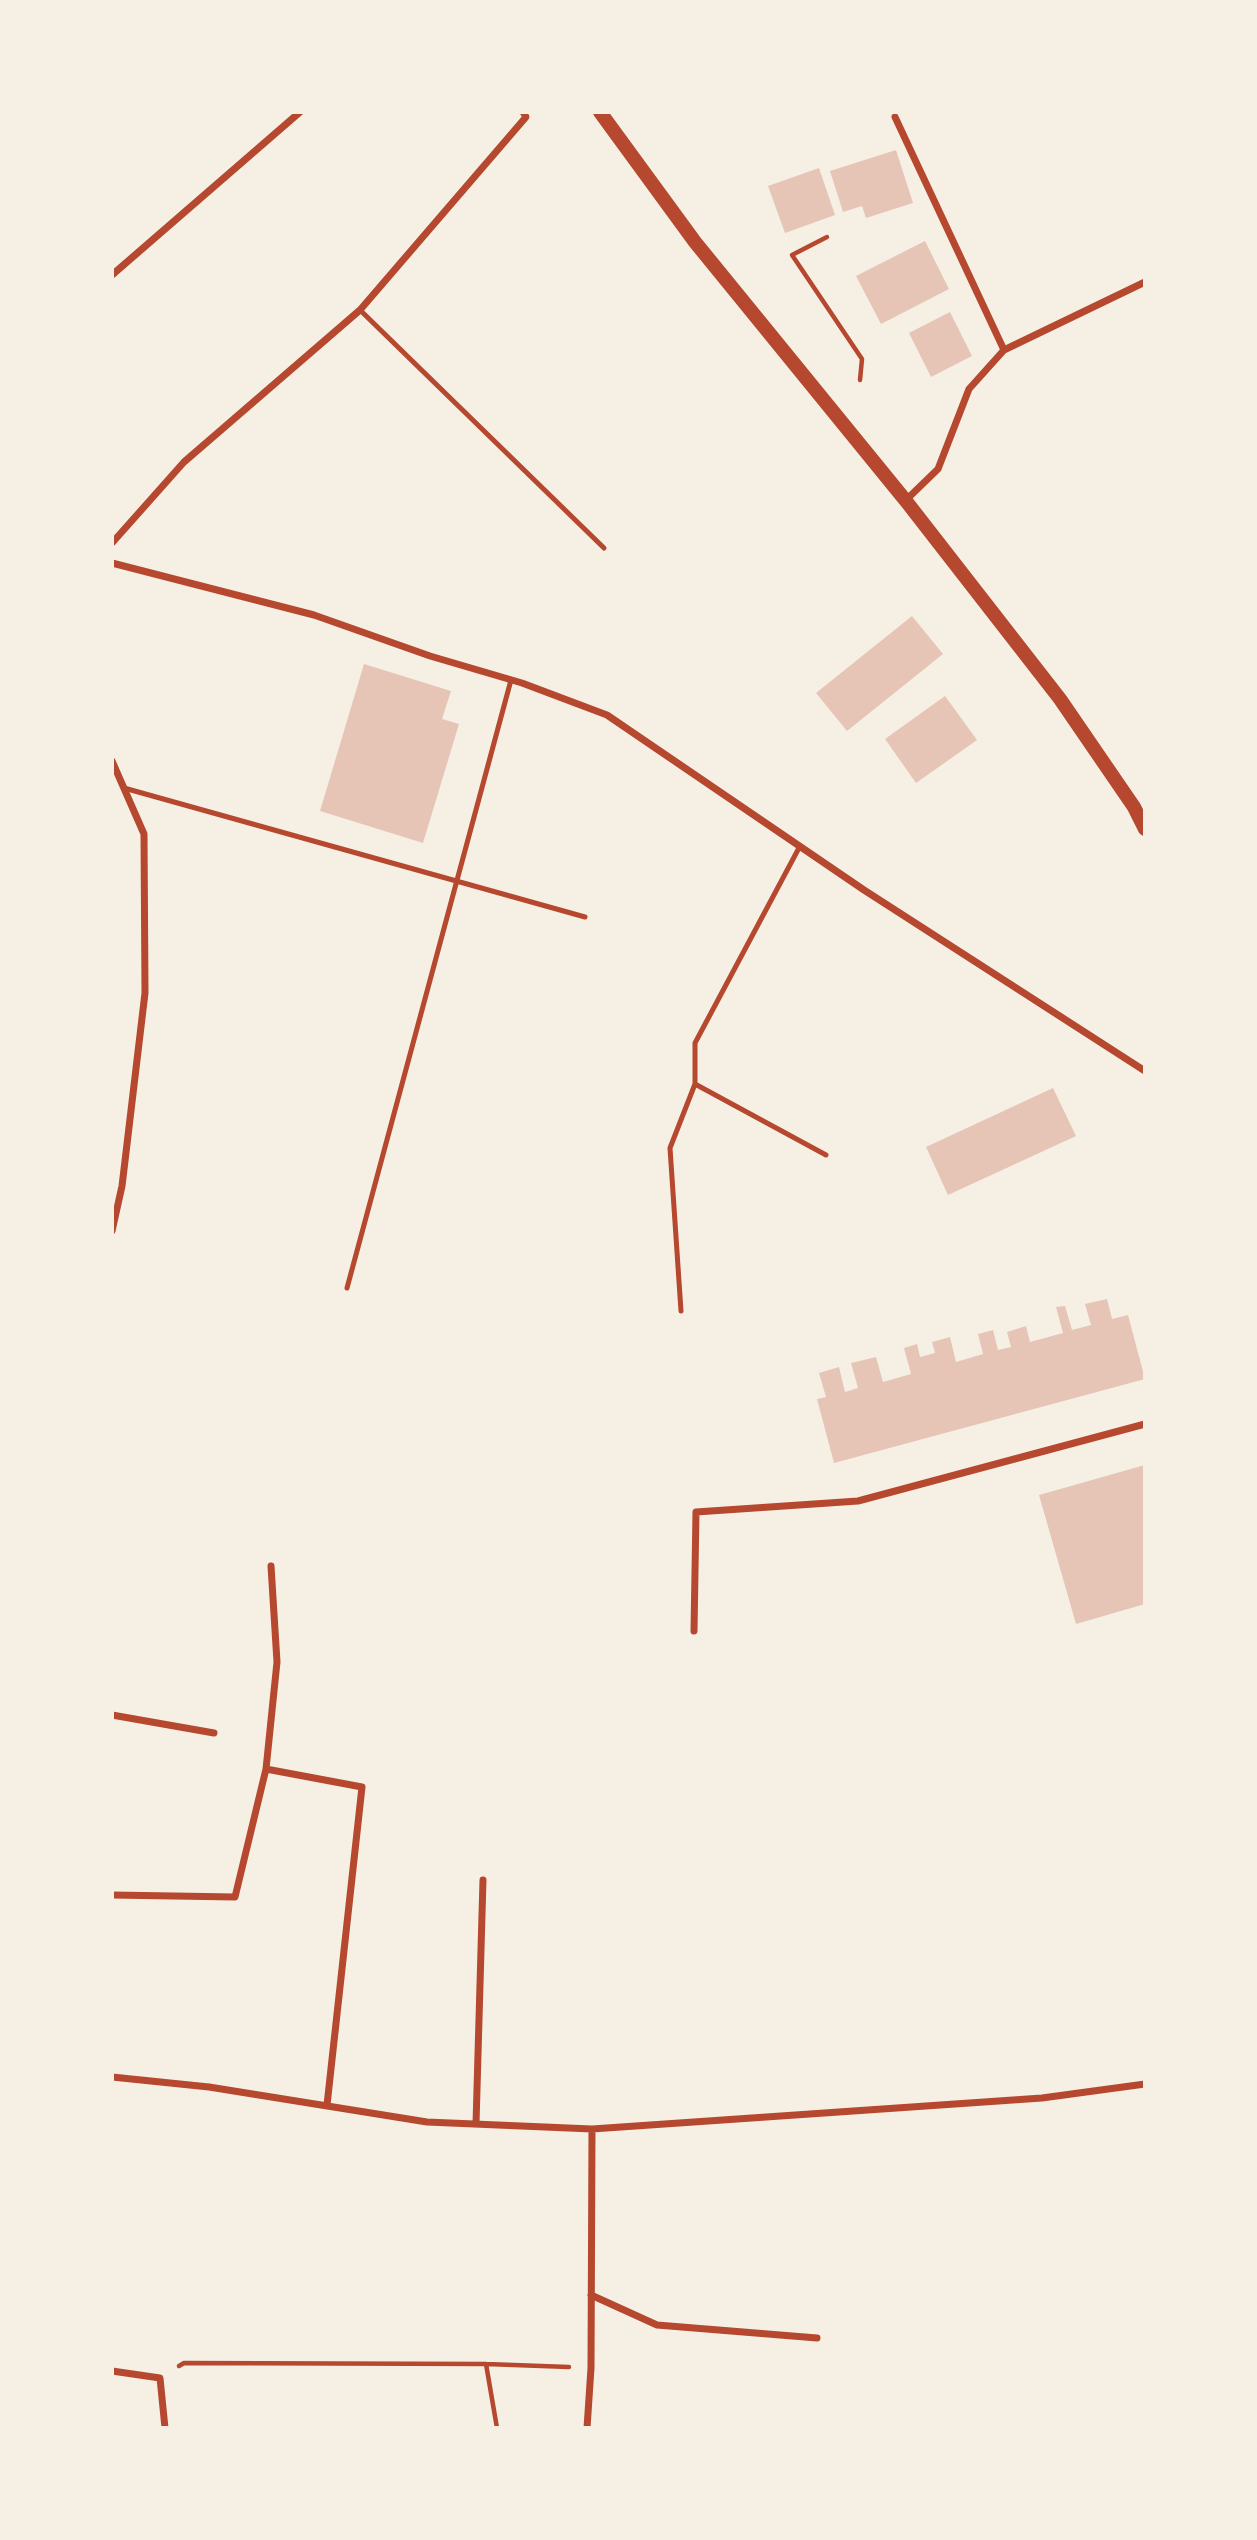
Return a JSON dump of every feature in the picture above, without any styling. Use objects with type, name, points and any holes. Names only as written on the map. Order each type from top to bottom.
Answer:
[{"type":"main road","points":[[600,112],[695,242],[906,500],[1060,699],[1134,807],[1145,829]]},
{"type":"street","points":[[112,275],[300,112]]},
{"type":"street","points":[[112,543],[184,462],[360,310],[526,117],[523,112]]},
{"type":"street","points":[[895,117],[1004,350]]},
{"type":"street","points":[[906,500],[938,469],[970,389],[1004,350],[1145,282]]},
{"type":"street","points":[[112,563],[314,615],[430,656],[511,680],[607,715],[876,898],[1145,1070]]},
{"type":"street","points":[[112,761],[144,834],[145,993],[122,1186],[112,1231]]},
{"type":"street","points":[[694,1631],[696,1512],[858,1501],[1145,1424]]},
{"type":"street","points":[[112,1895],[235,1897],[266,1769],[277,1662],[271,1566]]},
{"type":"street","points":[[112,1715],[214,1733]]},
{"type":"street","points":[[266,1769],[362,1787],[327,2105]]},
{"type":"street","points":[[476,2124],[483,1880]]},
{"type":"street","points":[[112,2077],[209,2087],[427,2122],[592,2129],[1042,2098],[1145,2084]]},
{"type":"street","points":[[587,2428],[591,2368],[592,2129]]},
{"type":"street","points":[[591,2295],[657,2325],[817,2338]]},
{"type":"street","points":[[112,2371],[160,2378],[164,2428]]},
{"type":"lane","points":[[360,310],[604,548]]},
{"type":"lane","points":[[347,1288],[511,680]]},
{"type":"lane","points":[[124,788],[585,917]]},
{"type":"lane","points":[[681,1311],[670,1148],[695,1084],[695,1043],[800,846]]},
{"type":"lane","points":[[695,1084],[827,1155]]},
{"type":"path","points":[[827,237],[792,255],[862,359],[860,380]]},
{"type":"path","points":[[160,2378],[184,2363],[486,2364],[591,2368]]},
{"type":"path","points":[[486,2364],[498,2428]]},
{"type":"building","points":[[896,150],[913,203],[866,218],[862,206],[843,212],[830,171]]},
{"type":"building","points":[[819,168],[835,215],[785,233],[768,186]]},
{"type":"building","points":[[925,241],[949,289],[881,324],[856,276]]},
{"type":"building","points":[[950,312],[972,356],[931,377],[909,333]]},
{"type":"building","points":[[912,616],[943,654],[847,731],[816,693]]},
{"type":"building","points":[[364,664],[451,691],[442,719],[459,724],[423,843],[320,811]]},
{"type":"building","points":[[945,696],[977,740],[916,783],[885,739]]},
{"type":"building","points":[[1053,1088],[1076,1136],[948,1195],[926,1147]]},
{"type":"building","points":[[1107,1299],[1112,1319],[1128,1315],[1145,1379],[834,1463],[817,1399],[826,1397],[819,1373],[839,1367],[845,1392],[858,1388],[851,1363],[876,1357],[883,1382],[911,1374],[904,1348],[917,1344],[920,1357],[935,1353],[932,1342],[950,1337],[956,1362],[983,1354],[978,1334],[993,1330],[998,1350],[1011,1347],[1007,1332],[1026,1326],[1030,1342],[1063,1333],[1056,1307],[1065,1306],[1072,1330],[1091,1325],[1085,1304]]},
{"type":"building","points":[[1145,1465],[1145,1604],[1076,1624],[1039,1495]]}]
